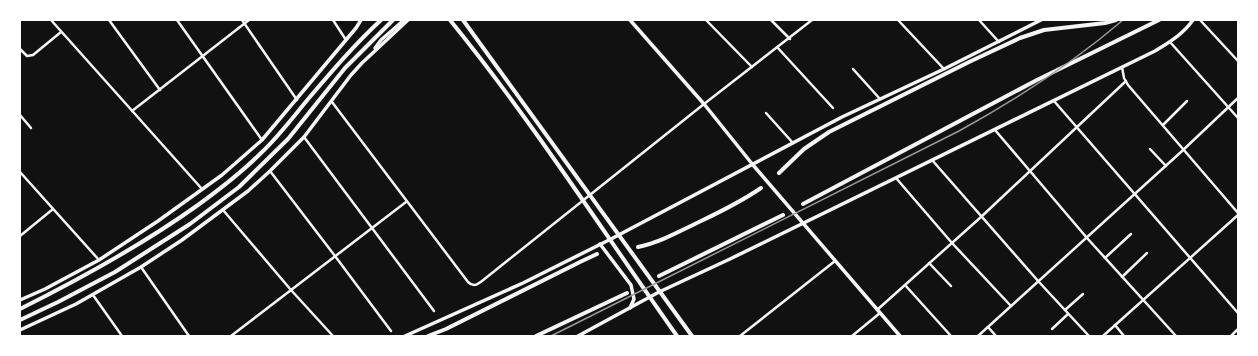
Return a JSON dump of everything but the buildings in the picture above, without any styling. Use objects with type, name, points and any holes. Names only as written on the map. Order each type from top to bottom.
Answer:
[{"type":"main road","points":[[20,300],[45,289],[99,260],[203,190],[222,175],[262,140],[297,100],[362,20]]},
{"type":"main road","points":[[356,28],[365,20]]},
{"type":"main road","points":[[20,309],[94,271],[135,247],[189,211],[240,172],[262,153],[340,61],[381,20]]},
{"type":"main road","points":[[20,320],[115,272],[179,231],[239,187],[288,139],[345,68],[393,20]]},
{"type":"main road","points":[[20,330],[56,314],[141,267],[182,240],[248,191],[304,137],[351,75],[381,40],[404,20]]},
{"type":"main road","points":[[372,52],[408,20]]},
{"type":"main road","points":[[450,20],[535,132],[584,200],[677,336]]},
{"type":"main road","points":[[463,20],[692,336]]},
{"type":"main road","points":[[630,20],[704,104],[753,165],[900,336]]},
{"type":"main road","points":[[406,336],[523,283],[611,239],[793,143],[1041,20]]},
{"type":"main road","points":[[780,173],[804,148],[829,132],[1020,38],[1044,30],[1105,23],[1116,20]]},
{"type":"main road","points":[[803,204],[1031,84],[1159,20]]},
{"type":"main road","points":[[578,336],[659,292],[730,259],[1122,67],[1170,42],[1181,34],[1194,20]]},
{"type":"main road","points":[[535,132],[540,128]]},
{"type":"main road","points":[[638,247],[666,239],[746,198],[761,188]]},
{"type":"main road","points":[[659,276],[783,215]]},
{"type":"main road","points":[[600,244],[633,289],[634,298],[630,309]]},
{"type":"main road","points":[[428,336],[446,329],[597,254]]},
{"type":"main road","points":[[536,336],[627,293]]},
{"type":"street","points":[[56,20],[52,21],[203,190]]},
{"type":"street","points":[[109,20],[160,90]]},
{"type":"street","points":[[176,20],[262,140]]},
{"type":"street","points":[[242,20],[297,100]]},
{"type":"street","points":[[132,111],[249,20]]},
{"type":"street","points":[[333,20],[346,40]]},
{"type":"street","points":[[706,20],[752,67]]},
{"type":"street","points":[[771,20],[790,39]]},
{"type":"street","points":[[332,102],[406,202],[468,282],[474,285],[482,281],[704,104],[777,47],[790,39],[812,20]]},
{"type":"street","points":[[898,20],[944,69]]},
{"type":"street","points":[[979,20],[999,42]]},
{"type":"street","points":[[1200,20],[1238,61]]},
{"type":"street","points":[[20,49],[27,56],[33,55],[61,32]]},
{"type":"street","points":[[1170,42],[1238,118]]},
{"type":"street","points":[[777,47],[833,108]]},
{"type":"street","points":[[1103,336],[1238,214],[1126,81],[1122,67]]},
{"type":"street","points":[[853,69],[880,99]]},
{"type":"street","points":[[852,336],[905,285],[981,217],[1126,81]]},
{"type":"street","points":[[978,336],[1184,150],[1238,98]]},
{"type":"street","points":[[1054,101],[1238,313]]},
{"type":"street","points":[[1162,125],[1187,101]]},
{"type":"street","points":[[766,113],[793,143]]},
{"type":"street","points":[[20,116],[31,128]]},
{"type":"street","points":[[995,130],[1087,238],[1176,336]]},
{"type":"street","points":[[304,137],[434,311]]},
{"type":"street","points":[[1150,149],[1166,166]]},
{"type":"street","points":[[932,160],[981,217],[1089,336]]},
{"type":"street","points":[[270,171],[390,331]]},
{"type":"street","points":[[20,172],[99,260]]},
{"type":"street","points":[[896,178],[952,243],[1011,306]]},
{"type":"street","points":[[231,336],[406,202]]},
{"type":"street","points":[[20,235],[52,208]]},
{"type":"street","points":[[223,210],[291,290],[333,336]]},
{"type":"street","points":[[1105,258],[1131,234]]},
{"type":"street","points":[[1122,277],[1147,253]]},
{"type":"street","points":[[740,336],[836,261]]},
{"type":"street","points":[[929,263],[951,286]]},
{"type":"street","points":[[141,267],[189,336]]},
{"type":"street","points":[[905,285],[951,336]]},
{"type":"street","points":[[93,294],[122,336]]},
{"type":"street","points":[[1065,310],[1083,294]]},
{"type":"street","points":[[1052,330],[1068,314]]},
{"type":"street","points":[[1115,325],[1124,336]]},
{"type":"street","points":[[988,327],[996,336]]},
{"type":"street","points":[[1231,336],[1238,329]]},
{"type":"railway","points":[[551,336],[959,131],[1044,80],[1104,36],[1123,20]]}]
